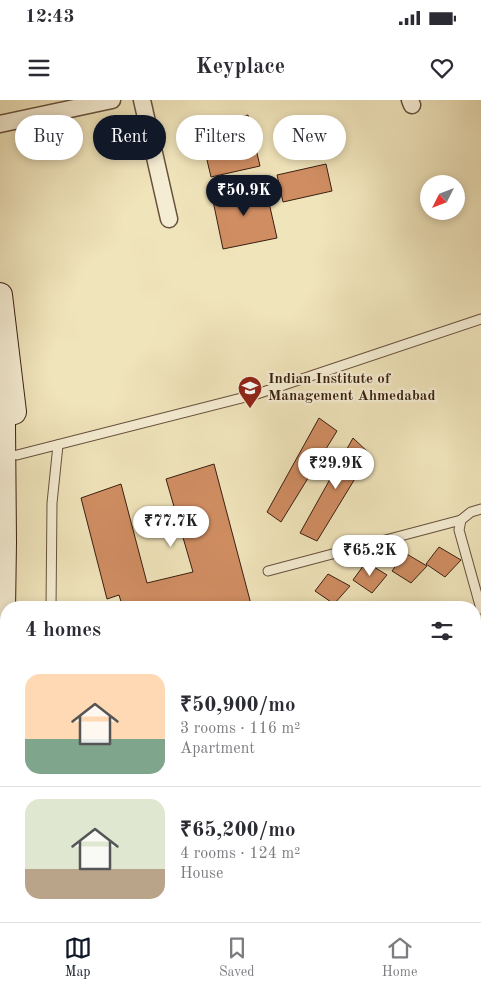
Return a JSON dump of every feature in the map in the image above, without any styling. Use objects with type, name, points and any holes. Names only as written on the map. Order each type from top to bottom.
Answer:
[{"type":"main road","points":[[0,295],[6,337],[15,601]]},
{"type":"main road","points":[[0,392],[10,456],[6,601]]},
{"type":"street","points":[[0,124],[112,100]]},
{"type":"street","points":[[142,100],[169,219]]},
{"type":"lane","points":[[10,456],[257,394],[481,319]]},
{"type":"lane","points":[[51,601],[52,503],[58,445]]},
{"type":"lane","points":[[268,571],[461,520],[471,512],[481,509]]},
{"type":"lane","points":[[461,520],[459,530],[479,601]]},
{"type":"building","points":[[207,160],[259,160],[260,166],[211,177]]},
{"type":"building","points":[[326,164],[332,191],[283,202],[277,175]]},
{"type":"building","points":[[265,185],[277,238],[223,249],[212,196]]},
{"type":"building","points":[[319,418],[337,431],[281,522],[267,512]]},
{"type":"building","points":[[353,438],[370,454],[317,541],[300,533]]},
{"type":"building","points":[[214,464],[250,601],[121,601],[119,595],[107,599],[81,498],[121,484],[147,583],[193,572],[166,479]]},
{"type":"building","points":[[439,547],[461,560],[445,577],[426,564]]},
{"type":"building","points":[[405,553],[427,566],[411,583],[392,571]]},
{"type":"building","points":[[366,562],[387,575],[372,593],[353,580]]},
{"type":"building","points":[[328,574],[350,586],[337,601],[330,601],[315,591]]},
{"type":"place","name":"Indian Institute of Management Ahmedabad","points":[[250,409]]}]
